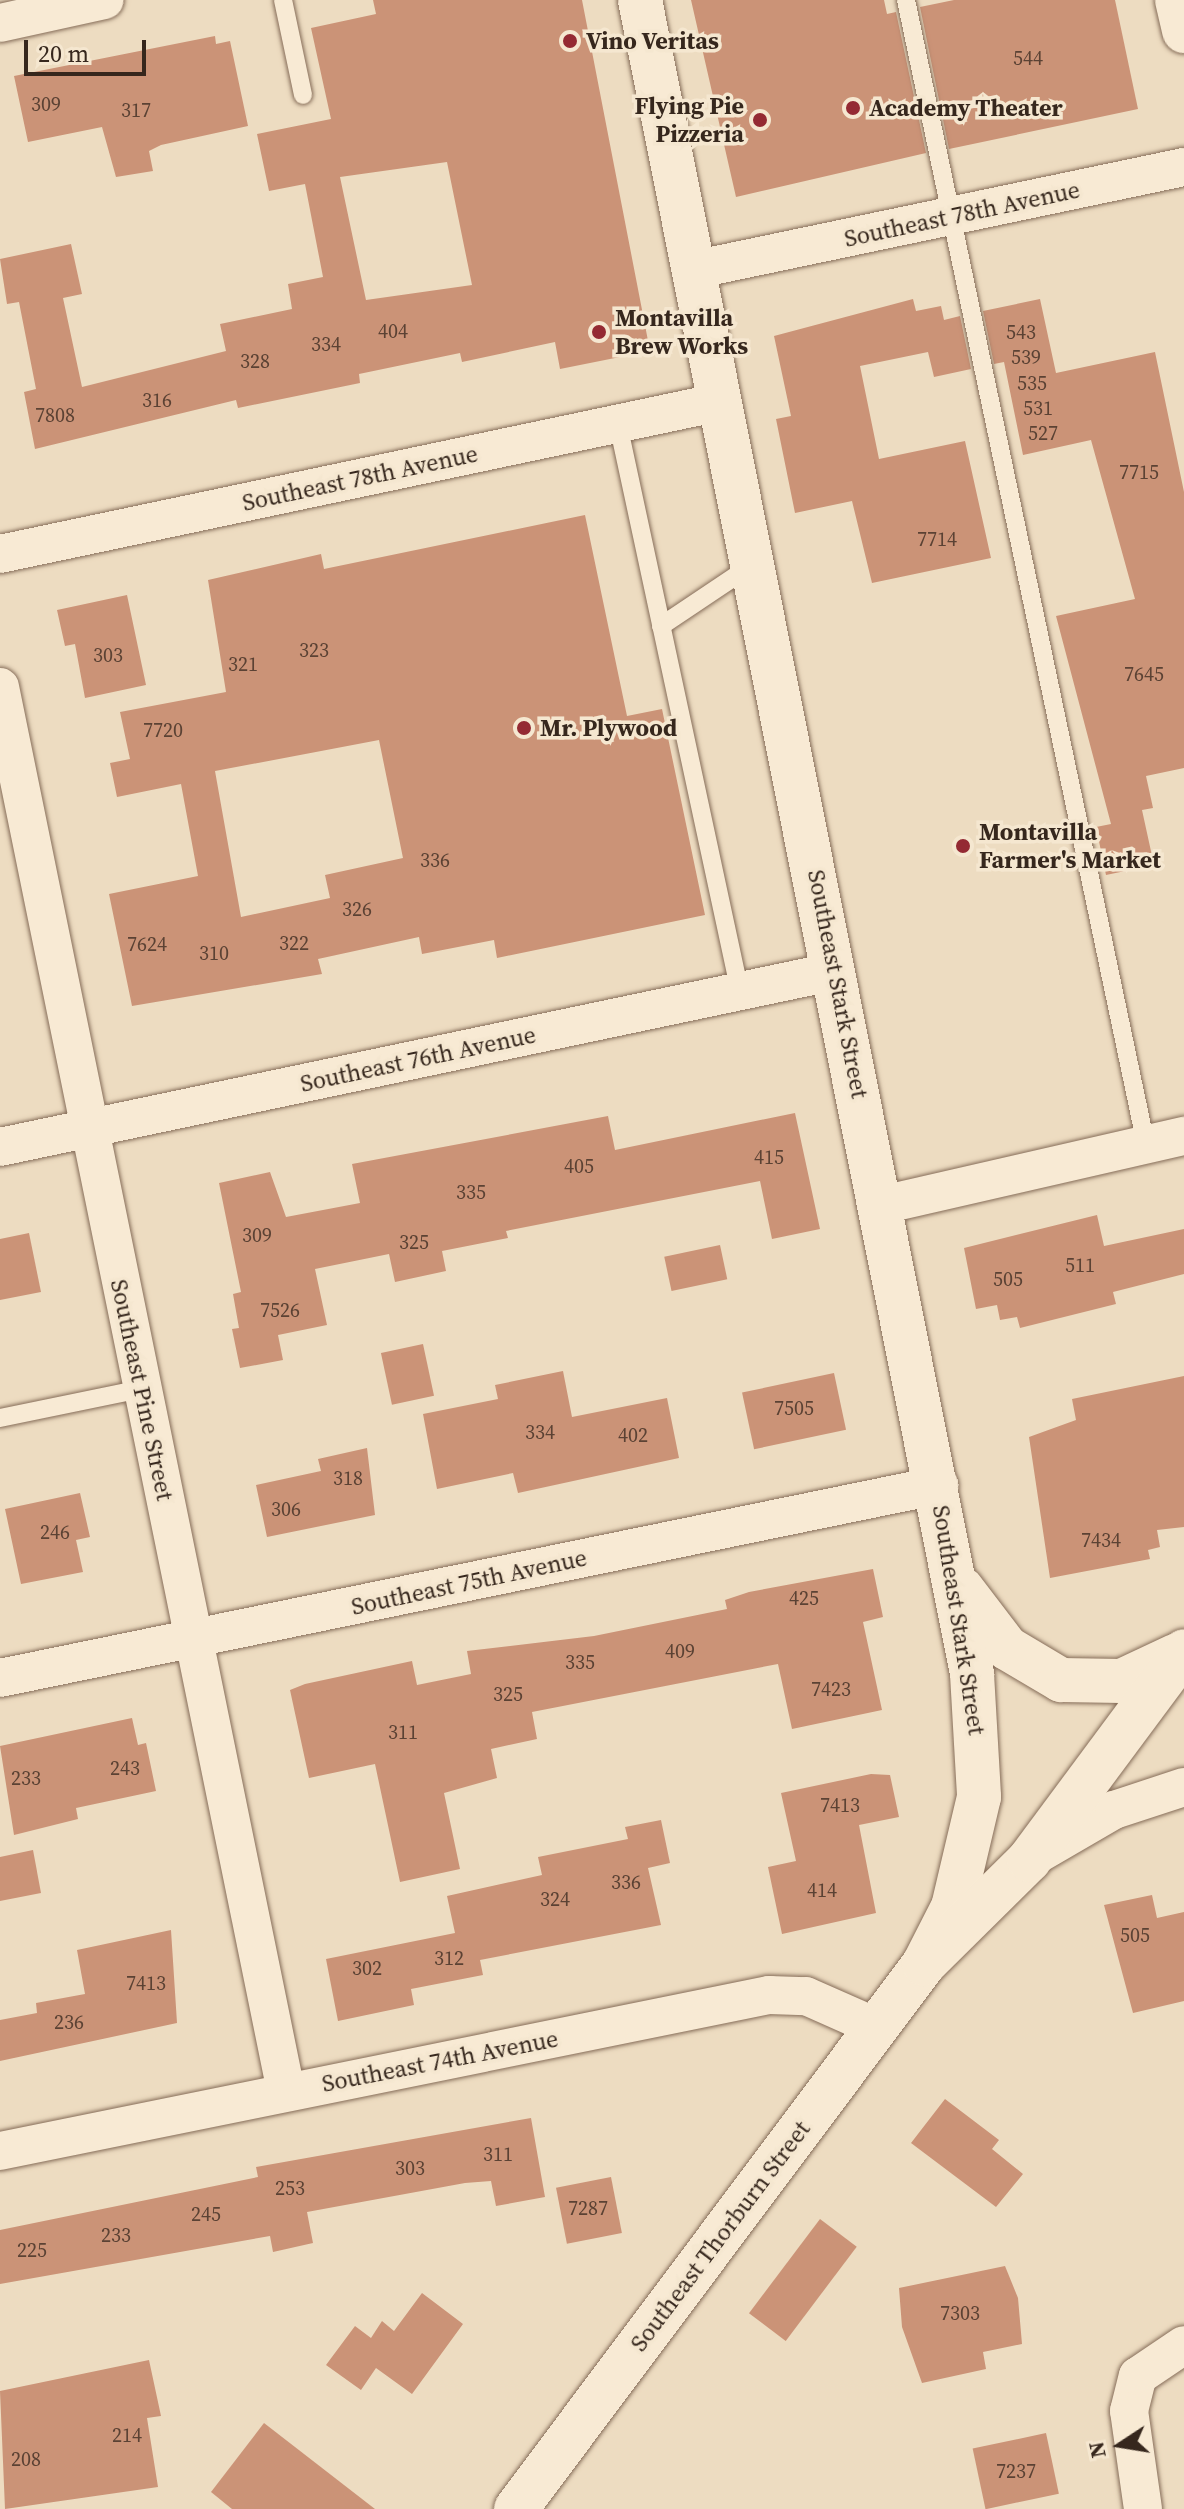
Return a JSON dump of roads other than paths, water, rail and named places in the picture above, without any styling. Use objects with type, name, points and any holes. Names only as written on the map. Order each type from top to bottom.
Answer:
[{"type":"main road","name":"Southeast Stark Street","points":[[640,0],[939,1485],[972,1674],[979,1797],[953,1907],[924,1964]]},
{"type":"main road","points":[[1177,0],[1184,31]]},
{"type":"main road","points":[[957,1580],[1007,1648],[1061,1680],[1122,1681],[1157,1670],[1184,1650]]},
{"type":"main road","points":[[924,1964],[1029,1860],[1184,1650]]},
{"type":"main road","name":"Southeast Thorburn Street","points":[[516,2509],[924,1964]]},
{"type":"street","points":[[0,23],[105,0]]},
{"type":"street","name":"Southeast 78th Avenue","points":[[693,270],[1184,167]]},
{"type":"street","name":"Southeast 78th Avenue","points":[[0,554],[720,402]]},
{"type":"street","name":"Southeast Pine Street","points":[[0,687],[286,2092]]},
{"type":"street","name":"Southeast 76th Avenue","points":[[0,1147],[836,971]]},
{"type":"street","points":[[882,1205],[1184,1136]]},
{"type":"street","name":"Southeast 75th Avenue","points":[[0,1678],[939,1485]]},
{"type":"street","points":[[1029,1860],[1114,1810],[1184,1787]]},
{"type":"street","name":"Southeast 74th Avenue","points":[[0,2151],[769,1995],[806,1996],[876,2027]]},
{"type":"street","points":[[1143,2509],[1130,2447],[1138,2376],[1184,2345]]},
{"type":"lane","points":[[283,0],[303,95]]},
{"type":"lane","points":[[906,0],[1146,1145]]},
{"type":"lane","points":[[618,424],[740,992]]},
{"type":"lane","points":[[661,626],[753,564]]},
{"type":"lane","points":[[0,1418],[141,1389]]},
{"type":"place","name":"Vino Veritas","points":[[570,41]]},
{"type":"place","name":"Academy Theater","points":[[853,108]]},
{"type":"place","name":"Flying Pie Pizzeria","points":[[760,120]]},
{"type":"place","name":"Montavilla Brew Works","points":[[599,332]]},
{"type":"place","name":"Mr. Plywood","points":[[524,728]]},
{"type":"place","name":"Montavilla Farmer's Market","points":[[963,846]]}]
